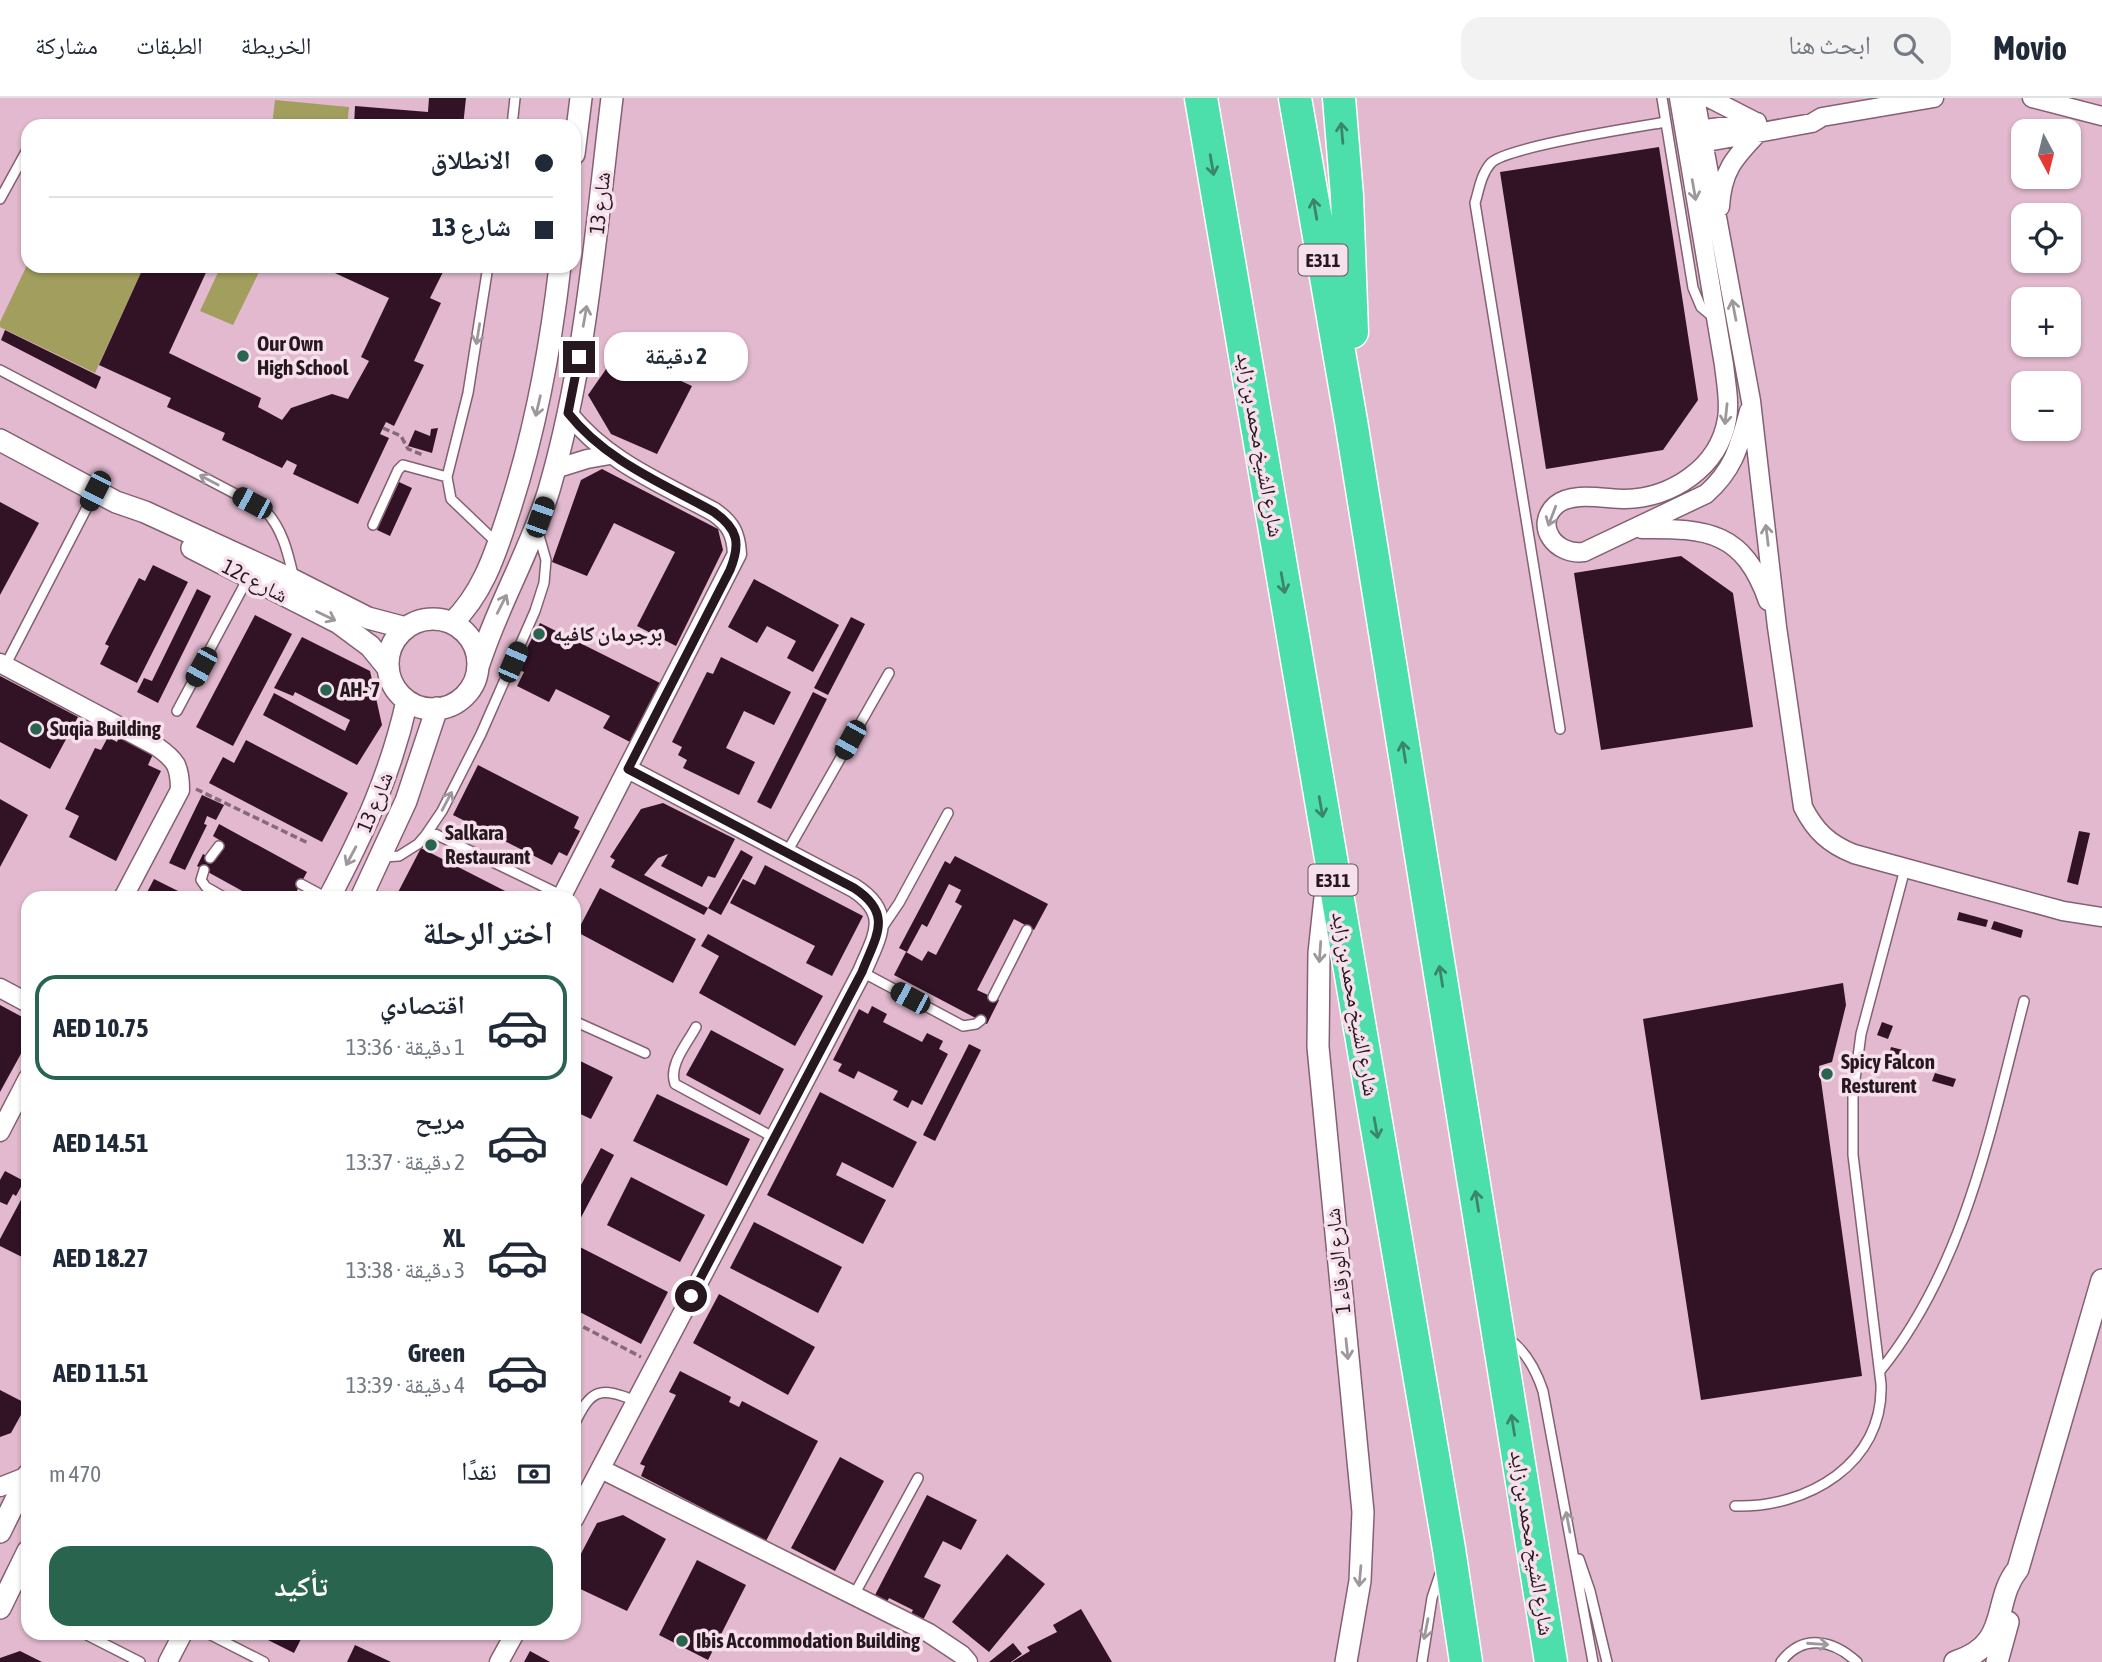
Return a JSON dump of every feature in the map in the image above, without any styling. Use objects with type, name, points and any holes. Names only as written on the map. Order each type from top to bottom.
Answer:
[{"type":"highway","name":"شارع الشيخ محمد بن زايد","points":[[1201,98],[1449,1549],[1466,1662]]},
{"type":"highway","name":"شارع الشيخ محمد بن زايد","points":[[1296,98],[1351,421],[1551,1662]]},
{"type":"highway","points":[[1339,98],[1348,196],[1351,271],[1351,421]]},
{"type":"street","name":"شارع 13","points":[[578,119],[581,98]]},
{"type":"street","name":"شارع 13","points":[[478,667],[494,618],[521,565],[536,527],[555,469],[587,307],[612,98]]},
{"type":"street","points":[[1679,98],[1693,137],[1723,249],[1751,401],[1777,627],[1800,790],[1803,807],[1811,823],[1837,847],[1905,869],[2063,912],[2102,917]]},
{"type":"street","points":[[1695,98],[1693,137],[1727,393],[1727,420],[1717,446],[1701,468],[1679,485],[1654,496],[1568,499],[1556,505],[1549,515],[1551,540],[1560,550],[1572,554],[1584,552],[1706,494],[1722,480],[1734,462],[1751,401]]},
{"type":"street","points":[[1709,98],[1757,127]]},
{"type":"street","points":[[1693,137],[1812,115],[1822,117],[1934,98]]},
{"type":"street","points":[[2032,98],[2102,116]]},
{"type":"street","points":[[1723,249],[1720,207],[1724,176],[1757,127]]},
{"type":"street","points":[[452,623],[467,608],[480,587],[498,545],[523,468],[542,389],[559,273]]},
{"type":"street","points":[[565,891],[737,554],[736,537],[728,522],[610,455],[592,440],[568,413]]},
{"type":"street","name":"12c شارع","points":[[0,440],[116,502],[145,512],[295,581],[368,618],[406,628]]},
{"type":"street","points":[[555,469],[576,461],[610,455]]},
{"type":"street","name":"12c شارع","points":[[116,502],[147,525],[349,629],[370,646],[388,668]]},
{"type":"street","points":[[1636,529],[1699,530],[1722,538],[1741,553],[1756,571],[1777,627]]},
{"type":"street","points":[[424,620],[443,620],[459,628],[472,641],[478,667],[476,678],[465,695],[447,706],[437,708],[426,708],[407,701],[394,687],[388,668],[392,646],[406,628],[424,620]]},
{"type":"street","points":[[3,665],[156,746],[171,757],[180,772],[180,786],[172,807],[127,891]]},
{"type":"street","name":"شارع 13","points":[[332,891],[379,798],[396,749],[407,701]]},
{"type":"street","name":"شارع 13","points":[[364,891],[407,802],[437,708]]},
{"type":"street","points":[[581,1506],[862,972],[879,932],[878,914],[870,898],[628,769]]},
{"type":"street","name":"شارع الورقاء 1","points":[[1330,860],[1319,953],[1318,1047],[1363,1512],[1360,1581],[1346,1662]]},
{"type":"street","points":[[2063,912],[2102,929]]},
{"type":"street","points":[[0,988],[21,999]]},
{"type":"street","points":[[0,1132],[21,1092]]},
{"type":"street","points":[[1997,1662],[2018,1584],[2018,1569],[2102,1280]]},
{"type":"street","points":[[600,1469],[929,1633],[968,1662]]},
{"type":"street","points":[[0,1487],[21,1478]]},
{"type":"street","points":[[0,1532],[21,1489]]},
{"type":"street","points":[[0,1608],[21,1565]]},
{"type":"street","points":[[1955,1662],[1974,1654],[1991,1638],[2012,1577],[2018,1569]]},
{"type":"street","points":[[168,1662],[179,1640]]},
{"type":"street","points":[[499,1662],[511,1640]]},
{"type":"lane","points":[[513,119],[515,98]]},
{"type":"lane","points":[[1662,98],[1693,289],[1701,307],[1716,320]]},
{"type":"lane","points":[[1560,730],[1475,203],[1481,180],[1492,162],[1516,150],[1666,122]]},
{"type":"lane","points":[[0,199],[21,161]]},
{"type":"lane","points":[[487,273],[468,393],[447,477],[451,499],[498,545]]},
{"type":"lane","points":[[0,370],[264,509],[274,519],[280,531],[295,581]]},
{"type":"lane","points":[[373,525],[398,470],[403,466],[447,477]]},
{"type":"lane","points":[[3,665],[95,491]]},
{"type":"lane","points":[[381,857],[399,856],[409,851],[429,831],[470,757],[535,611],[544,583],[546,560],[536,527]]},
{"type":"lane","points":[[177,711],[248,578]]},
{"type":"lane","points":[[787,852],[889,673]]},
{"type":"lane","points":[[879,932],[899,903],[948,813]]},
{"type":"lane","points":[[429,831],[550,891]]},
{"type":"lane","points":[[210,858],[219,846]]},
{"type":"lane","points":[[1735,1506],[1784,1502],[1815,1489],[1842,1471],[1864,1446],[1878,1420],[1880,1371],[1853,1155],[1853,1094],[1861,1034],[1905,869]]},
{"type":"lane","points":[[204,870],[201,876],[203,884],[214,891]]},
{"type":"lane","points":[[301,884],[314,891]]},
{"type":"lane","points":[[993,997],[1027,930]]},
{"type":"lane","points":[[862,972],[963,1026],[976,1024],[981,1020]]},
{"type":"lane","points":[[1880,1371],[1908,1333],[1926,1301],[1959,1229],[1981,1164],[2024,1001]]},
{"type":"lane","points":[[581,1024],[645,1053]]},
{"type":"lane","points":[[696,1027],[673,1068],[672,1077],[676,1084],[773,1138]]},
{"type":"lane","points":[[1498,1333],[1512,1341],[1527,1356],[1543,1391],[1593,1662]]},
{"type":"lane","points":[[581,1410],[598,1392],[611,1392],[636,1401]]},
{"type":"lane","points":[[854,1595],[918,1478]]},
{"type":"lane","points":[[1422,1662],[1432,1598],[1449,1549]]},
{"type":"lane","points":[[1574,1550],[1591,1591],[1607,1662]]},
{"type":"lane","points":[[97,1640],[140,1662]]},
{"type":"lane","points":[[221,1640],[264,1662]]},
{"type":"lane","points":[[1782,1662],[1794,1648],[1808,1643],[1824,1643],[1839,1648],[1857,1662]]},
{"type":"path","points":[[383,428],[401,436],[408,449],[423,454]]},
{"type":"path","points":[[180,786],[191,787],[308,844]]},
{"type":"path","points":[[581,1326],[655,1364]]},
{"type":"shaded area","points":[[275,100],[349,107],[348,119],[273,119]]},
{"type":"shaded area","points":[[23,273],[141,273],[95,373],[0,327]]},
{"type":"shaded area","points":[[218,273],[259,273],[233,325],[200,311]]},
{"type":"building","points":[[429,98],[466,98],[464,119],[354,119],[355,106],[428,112]]},
{"type":"building","points":[[1659,147],[1698,400],[1663,450],[1546,469],[1500,172]]},
{"type":"building","points":[[141,273],[206,273],[169,353],[261,398],[258,407],[282,420],[291,408],[332,394],[348,399],[369,361],[361,357],[389,298],[335,273],[442,273],[430,298],[441,303],[414,361],[424,365],[394,426],[386,422],[380,434],[389,438],[358,504],[293,474],[297,465],[287,460],[282,468],[222,440],[225,433],[167,407],[171,398],[99,365]]},
{"type":"building","points":[[5,330],[101,377],[96,389],[1,340]]},
{"type":"building","points":[[618,352],[692,386],[657,454],[611,434],[588,395]]},
{"type":"building","points":[[438,428],[432,453],[408,446],[415,430],[430,436],[431,429]]},
{"type":"building","points":[[602,469],[718,529],[723,550],[676,646],[637,626],[675,552],[614,523],[587,576],[552,562],[581,480]]},
{"type":"building","points":[[399,482],[412,488],[390,536],[377,530]]},
{"type":"building","points":[[0,502],[39,523],[0,595]]},
{"type":"building","points":[[1681,556],[1733,593],[1753,727],[1601,750],[1574,573]]},
{"type":"building","points":[[153,565],[188,582],[137,683],[100,664],[109,646],[105,644],[139,578],[145,581]]},
{"type":"building","points":[[754,579],[839,625],[813,672],[787,658],[796,641],[767,626],[757,643],[728,627]]},
{"type":"building","points":[[197,589],[211,596],[158,703],[137,692],[144,678],[152,681]]},
{"type":"building","points":[[255,615],[292,634],[233,746],[196,727]]},
{"type":"building","points":[[851,617],[865,624],[828,695],[814,688]]},
{"type":"building","points":[[540,623],[664,685],[640,731],[637,729],[630,742],[603,728],[610,716],[556,689],[549,702],[517,686],[524,672],[516,669]]},
{"type":"building","name":"AH- 7","points":[[302,637],[370,671],[382,725],[357,765],[263,715],[274,693],[345,731],[350,720],[295,692],[293,696],[274,688]]},
{"type":"building","points":[[721,657],[791,692],[774,725],[744,711],[726,748],[755,762],[739,795],[683,768],[687,760],[678,755],[682,747],[672,742],[707,672],[713,674]]},
{"type":"building","name":"Suqia Building","points":[[0,676],[78,717],[50,769],[0,742]]},
{"type":"building","points":[[813,692],[827,699],[771,809],[757,802]]},
{"type":"building","points":[[120,735],[154,752],[148,765],[161,771],[116,861],[69,837],[79,816],[65,809],[95,748],[101,750],[108,737],[117,742]]},
{"type":"building","points":[[246,740],[348,793],[322,842],[209,783],[223,757],[234,763]]},
{"type":"building","points":[[478,765],[579,817],[574,828],[580,831],[567,856],[559,852],[552,865],[453,815]]},
{"type":"building","points":[[202,795],[224,805],[216,820],[207,816],[204,824],[207,825],[185,870],[169,863]]},
{"type":"building","points":[[0,799],[28,815],[0,867]]},
{"type":"building","points":[[663,803],[735,839],[715,878],[708,876],[702,887],[661,866],[668,854],[658,858],[644,875],[708,908],[704,915],[611,867],[615,860],[610,857],[641,809]]},
{"type":"building","points":[[219,824],[307,872],[297,891],[242,891],[197,866],[203,854],[212,859],[219,846],[221,841],[213,836]]},
{"type":"building","points":[[2079,831],[2090,833],[2078,885],[2067,882]]},
{"type":"building","points":[[421,848],[505,891],[399,891]]},
{"type":"building","points":[[741,850],[753,857],[721,915],[708,908]]},
{"type":"building","points":[[955,856],[1048,904],[1034,930],[1014,919],[977,990],[999,1000],[987,1024],[894,975],[906,952],[922,961],[928,951],[936,955],[962,906],[955,902],[961,890],[949,884],[927,927],[922,924],[907,952],[899,948],[945,861],[950,864]]},
{"type":"building","points":[[765,865],[863,916],[832,976],[806,963],[815,946],[730,903],[743,879],[755,885]]},
{"type":"building","points":[[154,879],[178,891],[148,891]]},
{"type":"building","points":[[600,888],[696,939],[673,983],[581,934],[581,924]]},
{"type":"building","points":[[1959,912],[1988,920],[1986,927],[1957,920]]},
{"type":"building","points":[[1994,921],[2023,930],[2021,938],[1991,929]]},
{"type":"building","points":[[708,934],[823,996],[795,1046],[699,993],[719,956],[701,946]]},
{"type":"building","points":[[1843,983],[1846,1005],[1832,1062],[1819,1066],[1862,1376],[1701,1400],[1643,1019]]},
{"type":"building","points":[[0,1005],[21,1016],[21,1054],[0,1092]]},
{"type":"building","points":[[872,1006],[887,1014],[883,1022],[922,1042],[927,1033],[943,1041],[939,1049],[948,1054],[922,1105],[912,1100],[908,1108],[893,1100],[898,1091],[858,1071],[854,1079],[838,1071],[842,1064],[833,1060],[859,1009],[868,1014]]},
{"type":"building","points":[[1882,1022],[1893,1026],[1888,1039],[1877,1035]]},
{"type":"building","points":[[711,1030],[784,1069],[760,1115],[686,1075]]},
{"type":"building","points":[[969,1044],[981,1050],[935,1141],[923,1135]]},
{"type":"building","points":[[1891,1047],[1903,1050],[1901,1058],[1905,1059],[1902,1068],[1893,1066],[1894,1060],[1888,1059]]},
{"type":"building","points":[[581,1061],[613,1077],[591,1119],[581,1114]]},
{"type":"building","points":[[1935,1073],[1956,1079],[1953,1087],[1932,1081]]},
{"type":"building","points":[[820,1092],[917,1142],[893,1188],[842,1162],[836,1175],[886,1200],[863,1244],[767,1195]]},
{"type":"building","points":[[657,1094],[750,1139],[727,1186],[633,1141]]},
{"type":"building","points":[[601,1148],[614,1155],[581,1218],[581,1185]]},
{"type":"building","points":[[5,1171],[21,1179],[16,1196],[13,1194],[7,1205],[0,1202],[0,1180]]},
{"type":"building","points":[[631,1177],[705,1215],[680,1262],[607,1225]]},
{"type":"building","points":[[21,1200],[21,1256],[0,1246],[0,1239]]},
{"type":"building","points":[[754,1222],[842,1267],[818,1313],[730,1268]]},
{"type":"building","points":[[581,1248],[668,1292],[641,1344],[581,1313]]},
{"type":"building","points":[[719,1294],[815,1347],[788,1395],[693,1343]]},
{"type":"building","points":[[680,1371],[731,1397],[729,1402],[739,1407],[742,1401],[818,1441],[766,1541],[641,1476],[645,1466],[640,1464],[676,1395],[669,1392]]},
{"type":"building","points":[[0,1390],[21,1401],[21,1415],[11,1433],[0,1437]]},
{"type":"building","points":[[840,1457],[884,1481],[835,1571],[791,1548]]},
{"type":"building","points":[[927,1495],[977,1520],[961,1550],[943,1541],[924,1577],[941,1585],[923,1620],[911,1614],[913,1610],[889,1598],[887,1602],[875,1595]]},
{"type":"building","points":[[623,1515],[666,1539],[627,1611],[581,1589],[581,1554],[597,1523]]},
{"type":"building","points":[[1007,1554],[1045,1584],[989,1652],[952,1622]]},
{"type":"building","points":[[697,1560],[746,1585],[708,1660],[659,1635]]},
{"type":"building","points":[[1081,1609],[1112,1662],[1012,1662],[1030,1651],[1027,1647],[1057,1632],[1053,1625]]},
{"type":"building","points":[[268,1640],[300,1640],[294,1653]]},
{"type":"building","points":[[1013,1643],[1022,1654],[1011,1662],[989,1662]]},
{"type":"building","points":[[355,1645],[391,1662],[347,1662]]},
{"type":"building","points":[[20,1651],[42,1662],[0,1662],[0,1658]]},
{"type":"building","points":[[530,1651],[550,1662],[524,1662]]},
{"type":"place","name":"Our Own High School","points":[[243,356]]},
{"type":"place","name":"برجرمان كافيه","points":[[539,634]]},
{"type":"place","name":"AH- 7","points":[[326,690]]},
{"type":"place","name":"Suqia Building","points":[[36,729]]},
{"type":"place","name":"Salkara Restaurant","points":[[431,845]]},
{"type":"place","name":"Spicy Falcon Resturent","points":[[1827,1074]]},
{"type":"place","name":"Ibis Accommodation Building","points":[[682,1641]]},
{"type":"route","points":[[579,357],[568,413],[575,423],[610,455],[714,512],[728,522],[736,537],[737,554],[730,570],[628,769],[854,888],[870,898],[878,914],[879,932],[862,972],[691,1296]]}]
